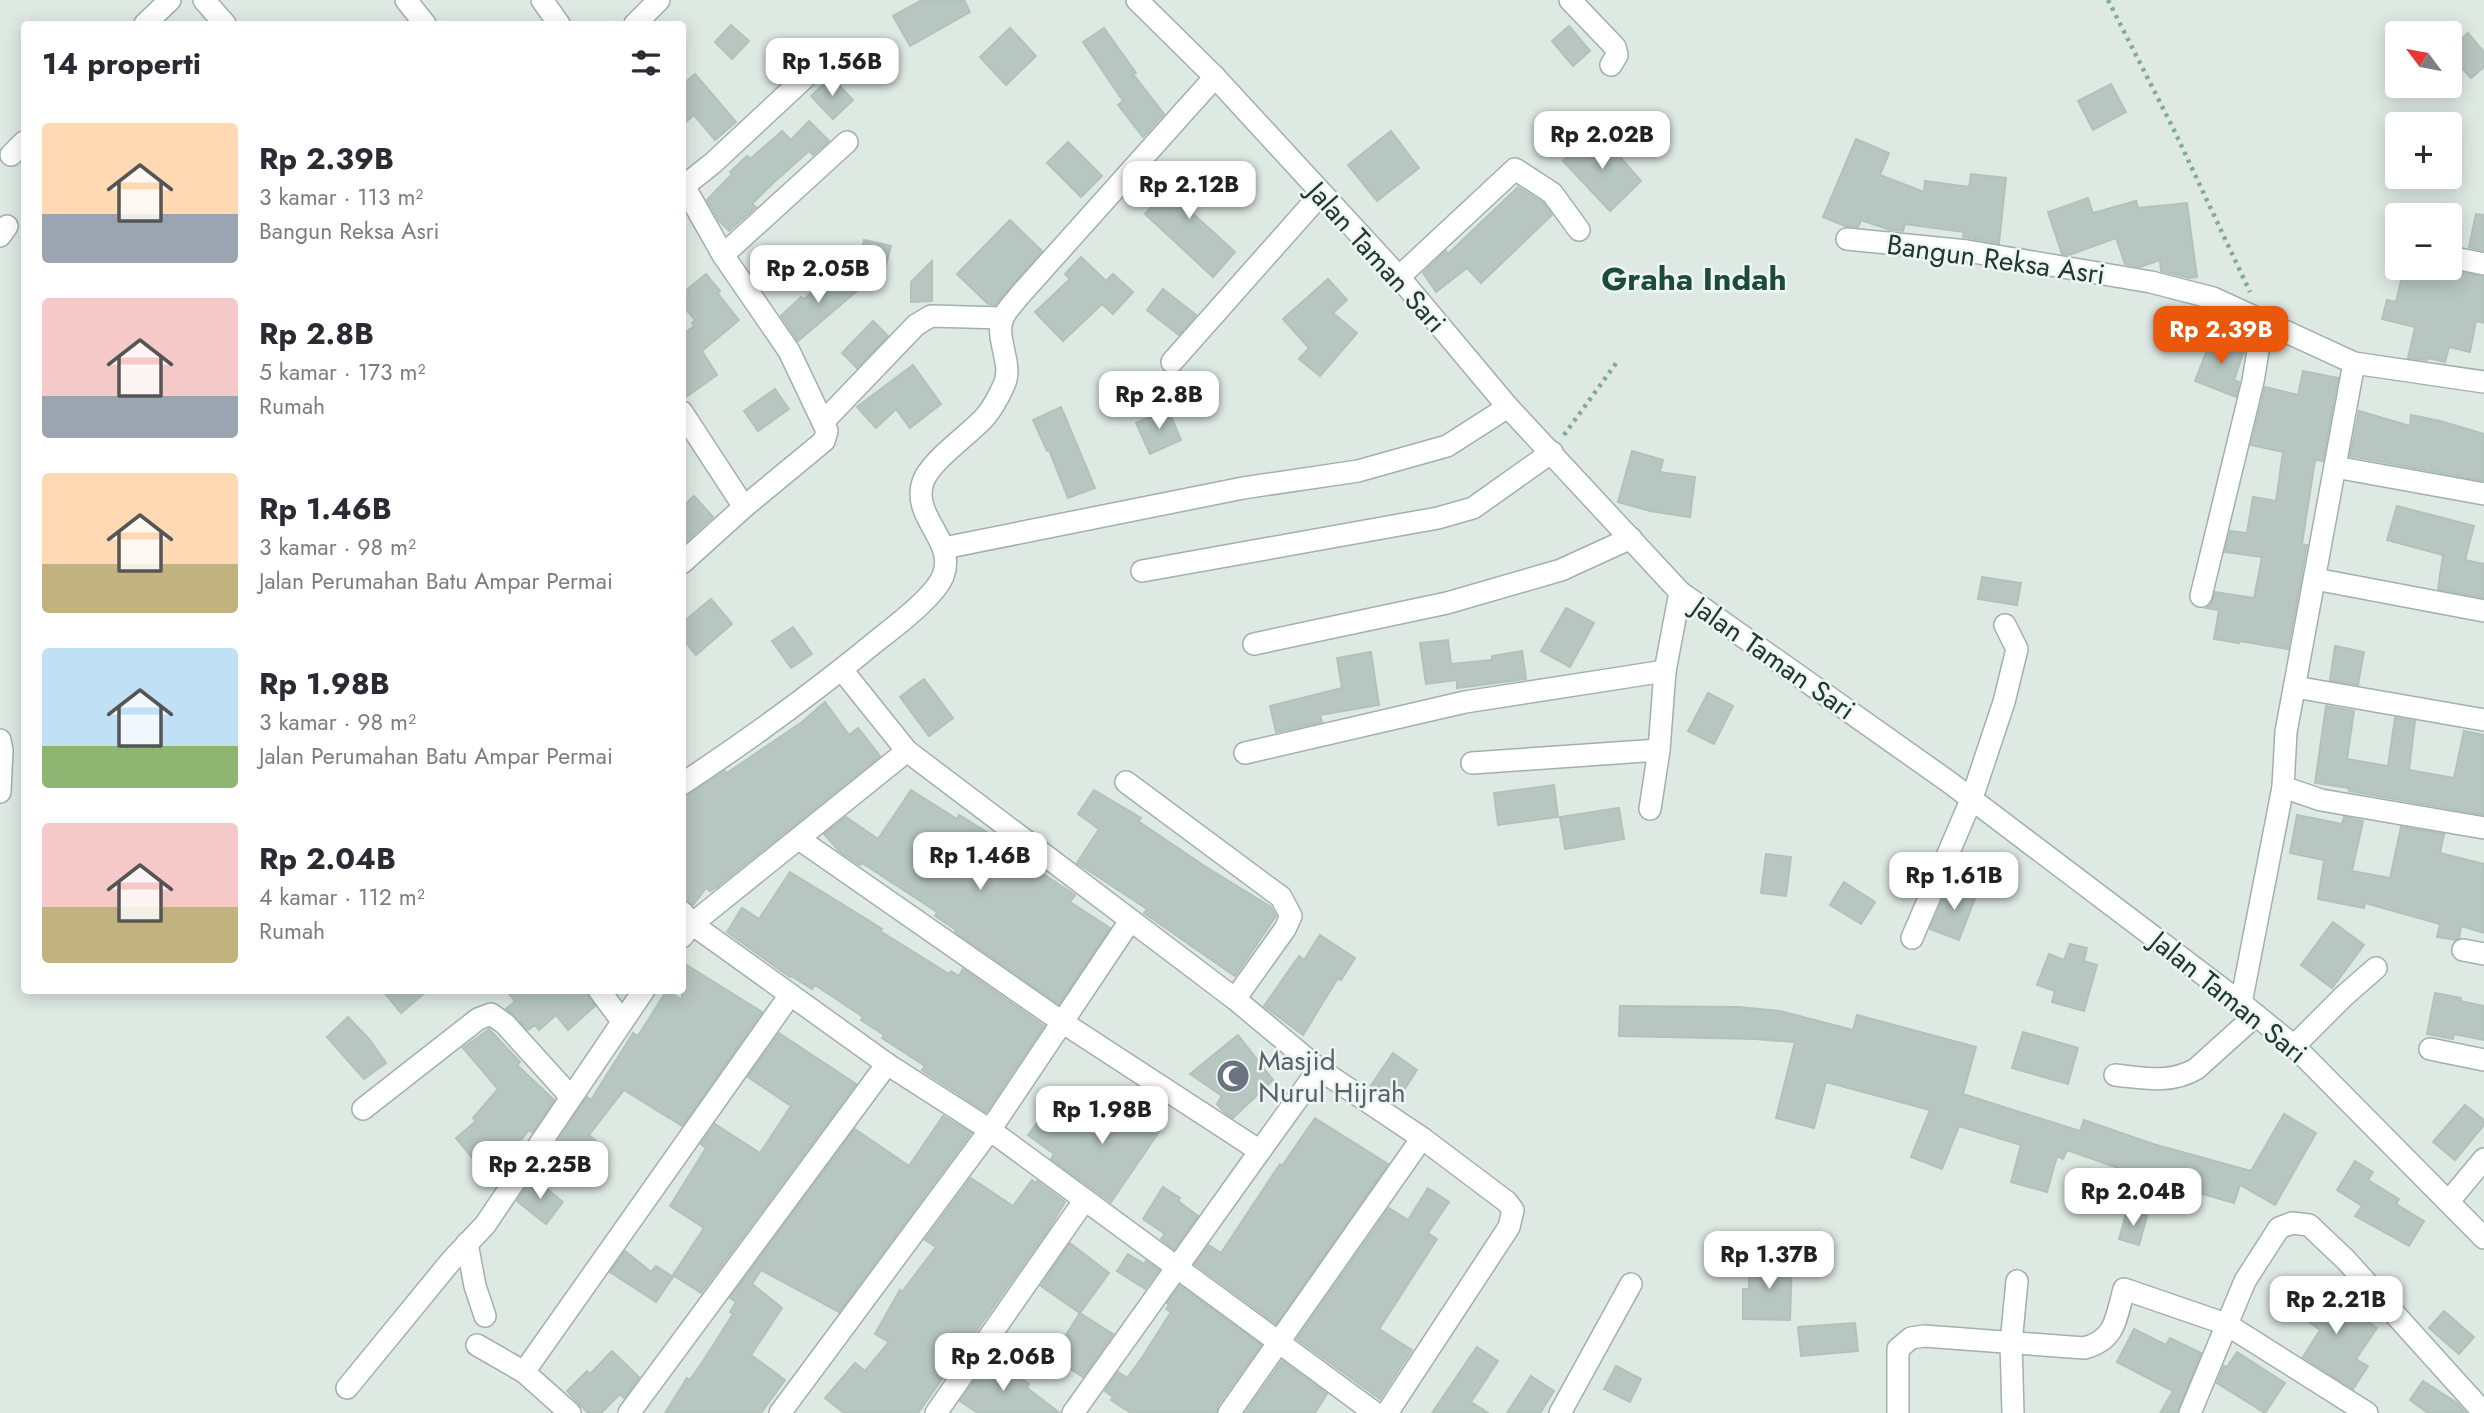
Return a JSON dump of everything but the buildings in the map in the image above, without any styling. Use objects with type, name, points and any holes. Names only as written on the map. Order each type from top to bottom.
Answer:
[{"type":"street","points":[[148,21],[170,0]]},
{"type":"street","points":[[204,0],[222,21]]},
{"type":"street","points":[[406,0],[423,21]]},
{"type":"street","points":[[542,0],[557,21]]},
{"type":"street","points":[[638,21],[659,0]]},
{"type":"street","points":[[1570,0],[1615,47],[1617,55],[1611,65]]},
{"type":"street","name":"Jalan Taman Sari","points":[[1149,4],[1399,276],[1508,407],[1680,592],[1972,798],[2249,1009],[2294,1046],[2484,1238]]},
{"type":"street","points":[[686,184],[713,163],[827,57]]},
{"type":"street","points":[[686,781],[842,670],[911,614],[942,579],[947,561],[944,548],[922,508],[922,482],[932,468],[986,416],[1006,382],[1002,318],[1215,77]]},
{"type":"street","points":[[723,255],[847,142]]},
{"type":"street","points":[[1399,276],[1516,169],[1552,193],[1579,230]]},
{"type":"street","points":[[1172,362],[1321,194]]},
{"type":"street","points":[[686,196],[690,215],[723,255],[789,351],[827,431],[824,441],[686,559]]},
{"type":"street","name":"Bangun Reksa Asri","points":[[1847,239],[1967,251],[2151,282],[2213,298],[2354,363],[2484,382]]},
{"type":"street","points":[[2462,259],[2484,264]]},
{"type":"street","points":[[823,422],[916,325],[931,316],[1002,318]]},
{"type":"street","points":[[2201,596],[2253,381],[2263,321]]},
{"type":"street","points":[[2115,1075],[2161,1079],[2185,1075],[2196,1069],[2249,1009],[2283,787],[2286,732],[2354,363]]},
{"type":"street","points":[[944,548],[1243,488],[1358,471],[1447,446],[1508,407]]},
{"type":"street","points":[[686,418],[744,507]]},
{"type":"street","points":[[1142,571],[1473,509],[1552,452]]},
{"type":"street","points":[[2335,467],[2484,494]]},
{"type":"street","points":[[1254,644],[1447,603],[1561,570],[1631,538]]},
{"type":"street","points":[[2315,579],[2484,611]]},
{"type":"street","points":[[1650,809],[1659,750],[1665,671],[1680,592]]},
{"type":"street","points":[[1912,939],[1972,798],[2004,702],[2017,649],[2005,625]]},
{"type":"street","points":[[842,670],[907,751],[1235,999],[1319,1069],[1422,1138],[1507,1202],[1513,1210],[1514,1216],[1509,1227],[1387,1413]]},
{"type":"street","points":[[1245,752],[1465,702],[1665,671]]},
{"type":"street","points":[[2295,687],[2484,720]]},
{"type":"street","points":[[0,740],[0,792]]},
{"type":"street","points":[[1472,763],[1659,750]]},
{"type":"street","points":[[907,751],[799,839],[686,924],[887,1064],[990,1130],[1375,1413]]},
{"type":"street","points":[[1126,782],[1281,897],[1291,916],[1285,929],[1235,999]]},
{"type":"street","points":[[2283,787],[2320,800],[2484,828]]},
{"type":"street","points":[[799,839],[1062,1022],[1260,1151]]},
{"type":"street","points":[[780,1413],[990,1130],[1130,921]]},
{"type":"street","points":[[2294,1046],[2376,968]]},
{"type":"street","points":[[602,994],[622,1021]]},
{"type":"street","points":[[347,1388],[467,1243],[485,1225],[641,994]]},
{"type":"street","points":[[524,1372],[790,995]]},
{"type":"street","points":[[363,1109],[478,1019],[491,1014],[505,1024],[571,1097]]},
{"type":"street","points":[[2430,1049],[2484,1060]]},
{"type":"street","points":[[629,1413],[887,1064]]},
{"type":"street","points":[[1073,1413],[1319,1069]]},
{"type":"street","points":[[1229,1413],[1422,1138]]},
{"type":"street","points":[[2449,1201],[2484,1159]]},
{"type":"street","points":[[936,1413],[1084,1201]]},
{"type":"street","points":[[2190,1413],[2245,1282],[2279,1228],[2292,1223],[2309,1225],[2346,1260],[2484,1413]]},
{"type":"street","points":[[467,1243],[475,1286],[485,1316]]},
{"type":"street","points":[[2012,1413],[2011,1343],[2017,1281]]},
{"type":"street","points":[[1560,1413],[1631,1284]]},
{"type":"street","points":[[1898,1413],[1896,1360],[1898,1349],[1903,1342],[1924,1336],[2084,1348],[2098,1345],[2113,1329],[2124,1289],[2226,1324],[2367,1413]]},
{"type":"street","points":[[477,1345],[524,1372],[570,1413]]},
{"type":"path","points":[[2108,0],[2174,130],[2263,321]]},
{"type":"path","points":[[1552,452],[1617,362]]},
{"type":"place","name":"Masjid Nurul Hijrah","points":[[1233,1076]]},
{"type":"district","name":"Graha Indah","points":[[1694,279]]}]
